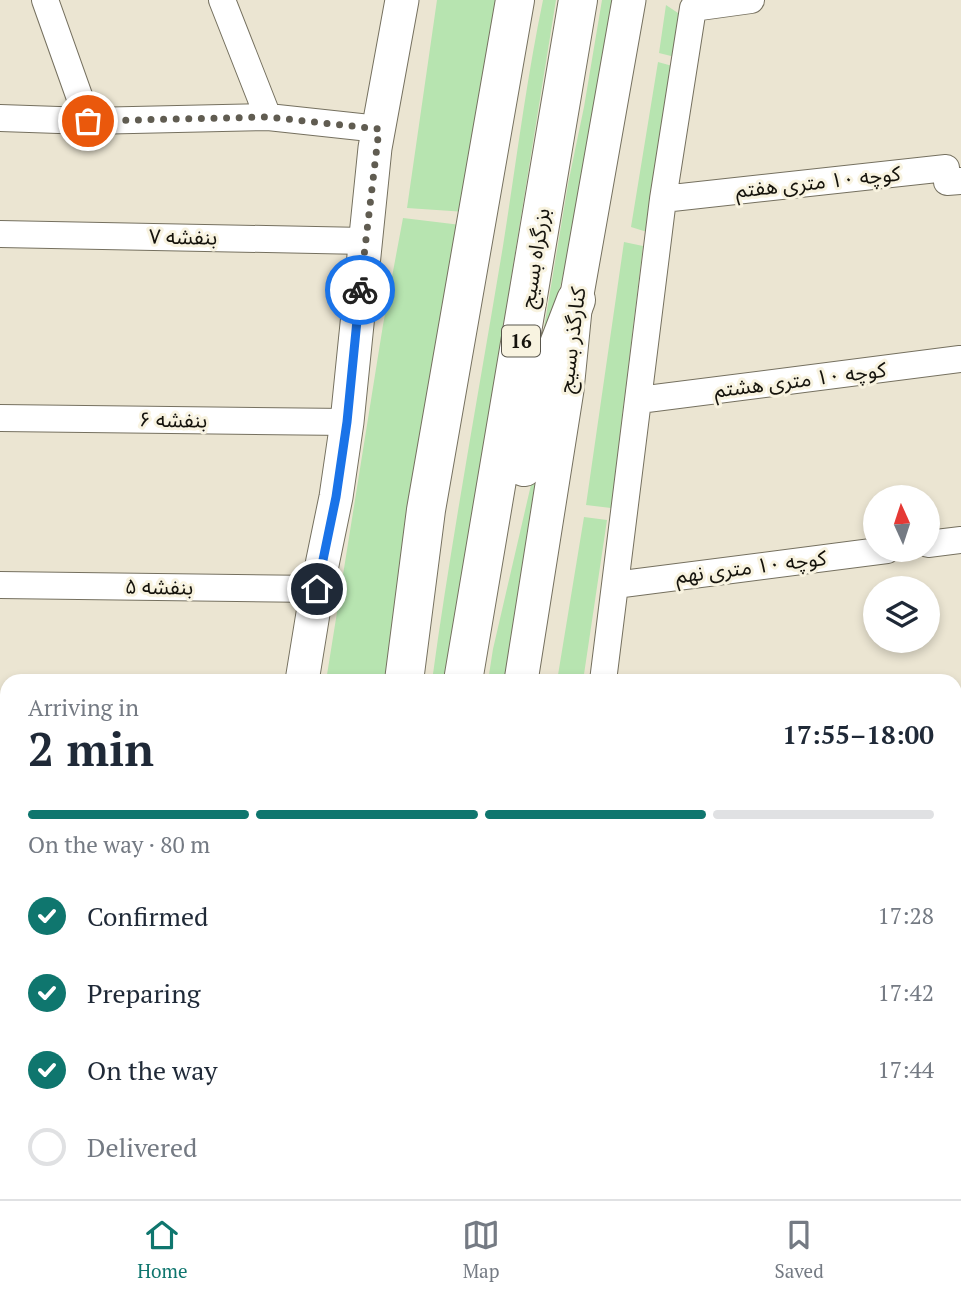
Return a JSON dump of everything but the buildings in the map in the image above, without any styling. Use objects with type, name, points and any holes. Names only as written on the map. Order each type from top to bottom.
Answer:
[{"type":"highway","points":[[405,674],[426,510],[515,0]]},
{"type":"highway","name":"بزرگراه بسیج","points":[[464,674],[578,0]]},
{"type":"highway","points":[[476,674],[543,386],[576,300]]},
{"type":"main road","points":[[303,674],[336,497],[347,422],[379,129],[402,0]]},
{"type":"main road","name":"کنارگذر بسیج","points":[[522,674],[567,390],[576,300],[629,0]]},
{"type":"street","points":[[45,0],[88,121]]},
{"type":"street","points":[[222,0],[268,117]]},
{"type":"street","points":[[604,674],[686,4],[751,0]]},
{"type":"street","points":[[0,118],[88,121],[268,117],[379,129]]},
{"type":"street","name":"کوچه ۱۰ متری هفتم","points":[[663,199],[946,168],[947,182],[961,181]]},
{"type":"street","name":"بنفشه ۷","points":[[0,234],[365,240]]},
{"type":"street","name":"کوچه ۱۰ متری هشتم","points":[[639,400],[960,359]]},
{"type":"street","name":"بنفشه ۶","points":[[0,418],[347,422]]},
{"type":"street","points":[[940,543],[961,540]]},
{"type":"street","name":"کوچه ۱۰ متری نهم","points":[[615,585],[863,553]]},
{"type":"street","name":"بنفشه ۵","points":[[0,585],[317,589]]},
{"type":"green space","points":[[437,0],[503,0],[466,212],[407,208]]},
{"type":"green space","points":[[543,0],[556,0],[447,674],[433,674],[503,246]]},
{"type":"green space","points":[[602,0],[621,0],[571,240],[535,382],[568,184]]},
{"type":"green space","points":[[666,5],[681,15],[675,57],[659,53]]},
{"type":"green space","points":[[658,62],[676,67],[647,232],[631,227]]},
{"type":"green space","points":[[403,218],[461,225],[386,674],[327,674],[383,325]]},
{"type":"green space","points":[[624,242],[643,246],[611,508],[586,505]]},
{"type":"green space","points":[[558,368],[509,674],[489,674]]},
{"type":"green space","points":[[584,517],[607,520],[584,674],[558,674]]},
{"type":"way so far","points":[[88,121],[268,117],[379,129],[360,290]]},
{"type":"route","points":[[317,589],[336,497],[347,422],[360,290]]}]
